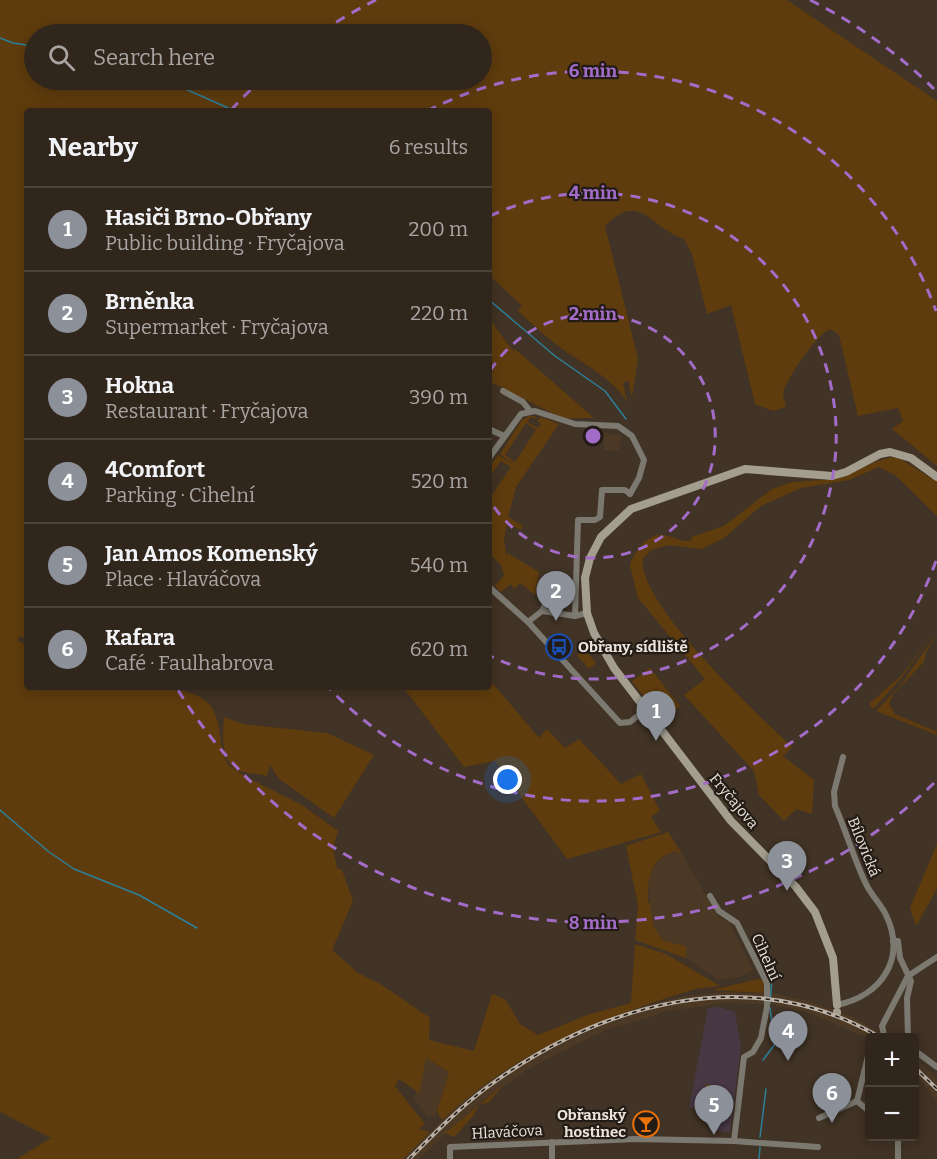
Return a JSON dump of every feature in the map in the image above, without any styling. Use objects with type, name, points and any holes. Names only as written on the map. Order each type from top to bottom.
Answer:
[{"type":"main road","name":"Fryčajova","points":[[837,1010],[837,978],[831,952],[815,912],[796,887],[731,821],[645,710],[602,649],[587,613],[585,578],[590,558],[601,537],[631,509],[745,469],[832,476],[846,472],[880,454],[890,452],[912,458],[937,477]]},
{"type":"street","points":[[503,391],[523,402],[530,411]]},
{"type":"street","points":[[492,454],[521,414],[530,411],[575,424],[609,424],[627,430],[637,442],[644,460],[630,494],[631,509]]},
{"type":"street","points":[[492,430],[504,436]]},
{"type":"street","points":[[575,616],[578,520],[595,520],[600,517],[602,490],[625,490],[630,494]]},
{"type":"street","points":[[492,590],[528,622],[620,723],[630,722],[645,710]]},
{"type":"street","points":[[528,622],[542,611],[552,590],[574,591]]},
{"type":"street","points":[[542,611],[575,616],[587,613]]},
{"type":"street","name":"Bílovická","points":[[837,1010],[866,995],[879,983],[890,965],[892,941],[888,917],[867,887],[835,806],[834,792],[843,757]]},
{"type":"street","name":"Cihelní","points":[[710,896],[719,911],[737,923],[766,979],[769,990],[761,1038],[753,1052],[744,1057],[734,1141]]},
{"type":"street","name":"Bílovická","points":[[892,941],[898,941],[900,958],[908,976]]},
{"type":"street","points":[[884,1033],[882,1026],[908,976],[937,957]]},
{"type":"street","points":[[908,976],[911,981],[908,999],[908,1033]]},
{"type":"street","points":[[919,1053],[937,1067]]},
{"type":"street","points":[[857,1101],[865,1066]]},
{"type":"street","points":[[857,1101],[865,1108]]},
{"type":"street","points":[[819,1118],[857,1101]]},
{"type":"street","name":"Hlaváčova","points":[[450,1159],[450,1147],[636,1139],[734,1141],[818,1147]]},
{"type":"street","points":[[898,1141],[898,1159]]},
{"type":"street","points":[[552,1142],[552,1159]]},
{"type":"shaded area","points":[[0,0],[787,0],[937,101],[937,466],[892,429],[903,421],[898,408],[858,416],[839,335],[830,329],[810,348],[785,387],[783,394],[786,407],[773,411],[755,404],[731,305],[707,314],[692,254],[684,239],[672,234],[637,211],[628,211],[617,216],[605,226],[638,359],[632,398],[628,380],[623,383],[627,402],[606,379],[544,335],[518,311],[522,306],[492,278],[492,108],[24,108],[24,638],[19,636],[18,641],[24,644],[24,690],[175,690],[188,692],[205,700],[216,715],[228,765],[248,778],[302,805],[338,831],[333,848],[337,868],[342,870],[353,901],[332,950],[358,973],[382,985],[430,1018],[429,1040],[474,1051],[492,994],[505,999],[520,1024],[538,1035],[587,1015],[631,1003],[635,944],[666,954],[720,986],[695,989],[658,1001],[559,1040],[498,1075],[442,1120],[437,1111],[449,1072],[426,1058],[419,1093],[399,1079],[395,1086],[425,1124],[419,1129],[430,1132],[403,1159],[17,1159],[51,1138],[0,1112]]},
{"type":"shaded area","points":[[492,322],[513,351],[515,349],[594,418],[562,418],[492,383]]},
{"type":"shaded area","points":[[529,416],[536,416],[535,419],[531,417],[527,422],[538,428],[541,424],[537,421],[541,417],[559,424],[516,487],[508,517],[523,526],[521,530],[507,523],[504,540],[507,559],[507,553],[539,572],[535,595],[520,583],[514,589],[511,584],[501,592],[495,586],[504,575],[501,565],[492,556],[492,495],[511,467],[501,461],[492,474],[492,464],[498,455],[517,467],[500,454],[522,420]],"holes":[[[526,423],[536,430],[515,462],[505,455]]]},
{"type":"shaded area","points":[[604,433],[621,435],[620,450],[604,450]]},
{"type":"shaded area","points":[[896,456],[937,482],[937,516],[895,475],[879,467],[849,480],[801,488],[761,506],[724,538],[702,549],[669,545],[651,550],[643,559],[646,579],[659,603],[679,630],[729,685],[792,747],[783,756],[814,780],[812,814],[796,809],[784,821],[759,795],[754,771],[684,695],[705,679],[638,598],[630,565],[634,555],[650,538],[664,535],[684,541],[692,540],[691,537],[724,526],[772,489],[792,482],[837,479],[877,461]]},
{"type":"shaded area","points":[[937,628],[903,676],[873,709],[869,704],[902,675]]},
{"type":"shaded area","points":[[937,633],[926,652],[924,662],[893,694],[889,704],[895,714],[937,732],[937,735],[876,711],[903,682]]},
{"type":"shaded area","points":[[584,649],[596,663],[589,669],[577,655]]},
{"type":"shaded area","points":[[650,668],[680,706],[662,720],[632,681]]},
{"type":"shaded area","points":[[492,683],[539,738],[547,729],[565,748],[579,739],[621,784],[641,774],[660,811],[651,817],[661,832],[567,859],[495,761],[464,767],[405,690],[492,690]]},
{"type":"shaded area","points":[[224,717],[243,724],[327,733],[374,755],[334,818],[279,779],[270,765],[267,776],[235,769],[226,757],[224,749]]},
{"type":"shaded area","points":[[668,832],[682,854],[675,851],[655,864],[648,885],[648,902],[653,926],[663,941],[686,946],[686,958],[635,940],[638,905],[626,846]]},
{"type":"shaded area","points":[[937,844],[937,889],[916,926],[910,908]]},
{"type":"shaded area","points":[[675,851],[682,854],[719,918],[728,920],[753,970],[740,977],[719,980],[686,958],[685,946],[663,941],[653,926],[647,878],[650,870],[666,854]]},
{"type":"shaded area","points":[[758,979],[764,981],[767,991],[763,990],[763,993],[712,990]]},
{"type":"shaded area","points":[[723,992],[777,994],[812,1002],[850,1016],[882,1033],[865,1033],[865,1037],[809,1013],[775,1005],[724,1003],[669,1011],[604,1031],[535,1065],[475,1106],[419,1159],[403,1159],[454,1109],[482,1086],[547,1045],[628,1011],[680,997]]},
{"type":"shaded area","points":[[720,1007],[735,1012],[741,1046],[730,1132],[709,1130],[713,1109],[689,1108],[708,1008]]},
{"type":"shaded area","points":[[426,1058],[449,1072],[435,1116],[428,1117],[414,1099]]},
{"type":"shaded area","points":[[919,1062],[937,1079],[937,1102],[919,1078]]},
{"type":"shaded area","points":[[504,1084],[488,1103],[480,1104]]},
{"type":"shaded area","points":[[706,1084],[716,1086],[712,1104],[703,1103]]},
{"type":"shaded area","points":[[478,1105],[474,1115],[454,1137],[445,1133]]},
{"type":"waterway","points":[[0,38],[24,45]]},
{"type":"waterway","points":[[188,90],[228,108]]},
{"type":"waterway","points":[[492,303],[555,356],[605,391],[626,419]]},
{"type":"waterway","points":[[0,810],[49,852],[74,869],[139,895],[197,928]]},
{"type":"waterway","points":[[767,972],[772,979],[770,1003]]},
{"type":"waterway","points":[[763,1060],[775,1044],[770,1008]]},
{"type":"waterway","points":[[760,1137],[766,1089]]},
{"type":"waterway","points":[[759,1159],[760,1147]]},
{"type":"railway","points":[[409,1159],[476,1096],[531,1058],[578,1033],[627,1014],[678,1002],[729,997],[781,1001],[831,1014],[871,1033]]},
{"type":"railway","points":[[919,1072],[937,1089]]},
{"type":"place","name":"Brněnka","points":[[556,621]]},
{"type":"place","name":"Obřany, sídliště","points":[[559,647]]},
{"type":"place","name":"Hasiči Brno-Obřany","points":[[656,741]]},
{"type":"place","name":"Hokna","points":[[787,891]]},
{"type":"place","name":"4Comfort","points":[[788,1061]]},
{"type":"place","name":"Kafara","points":[[832,1123]]},
{"type":"place","name":"Obřanský hostinec","points":[[646,1124]]},
{"type":"place","name":"Jan Amos Komenský","points":[[714,1135]]}]
